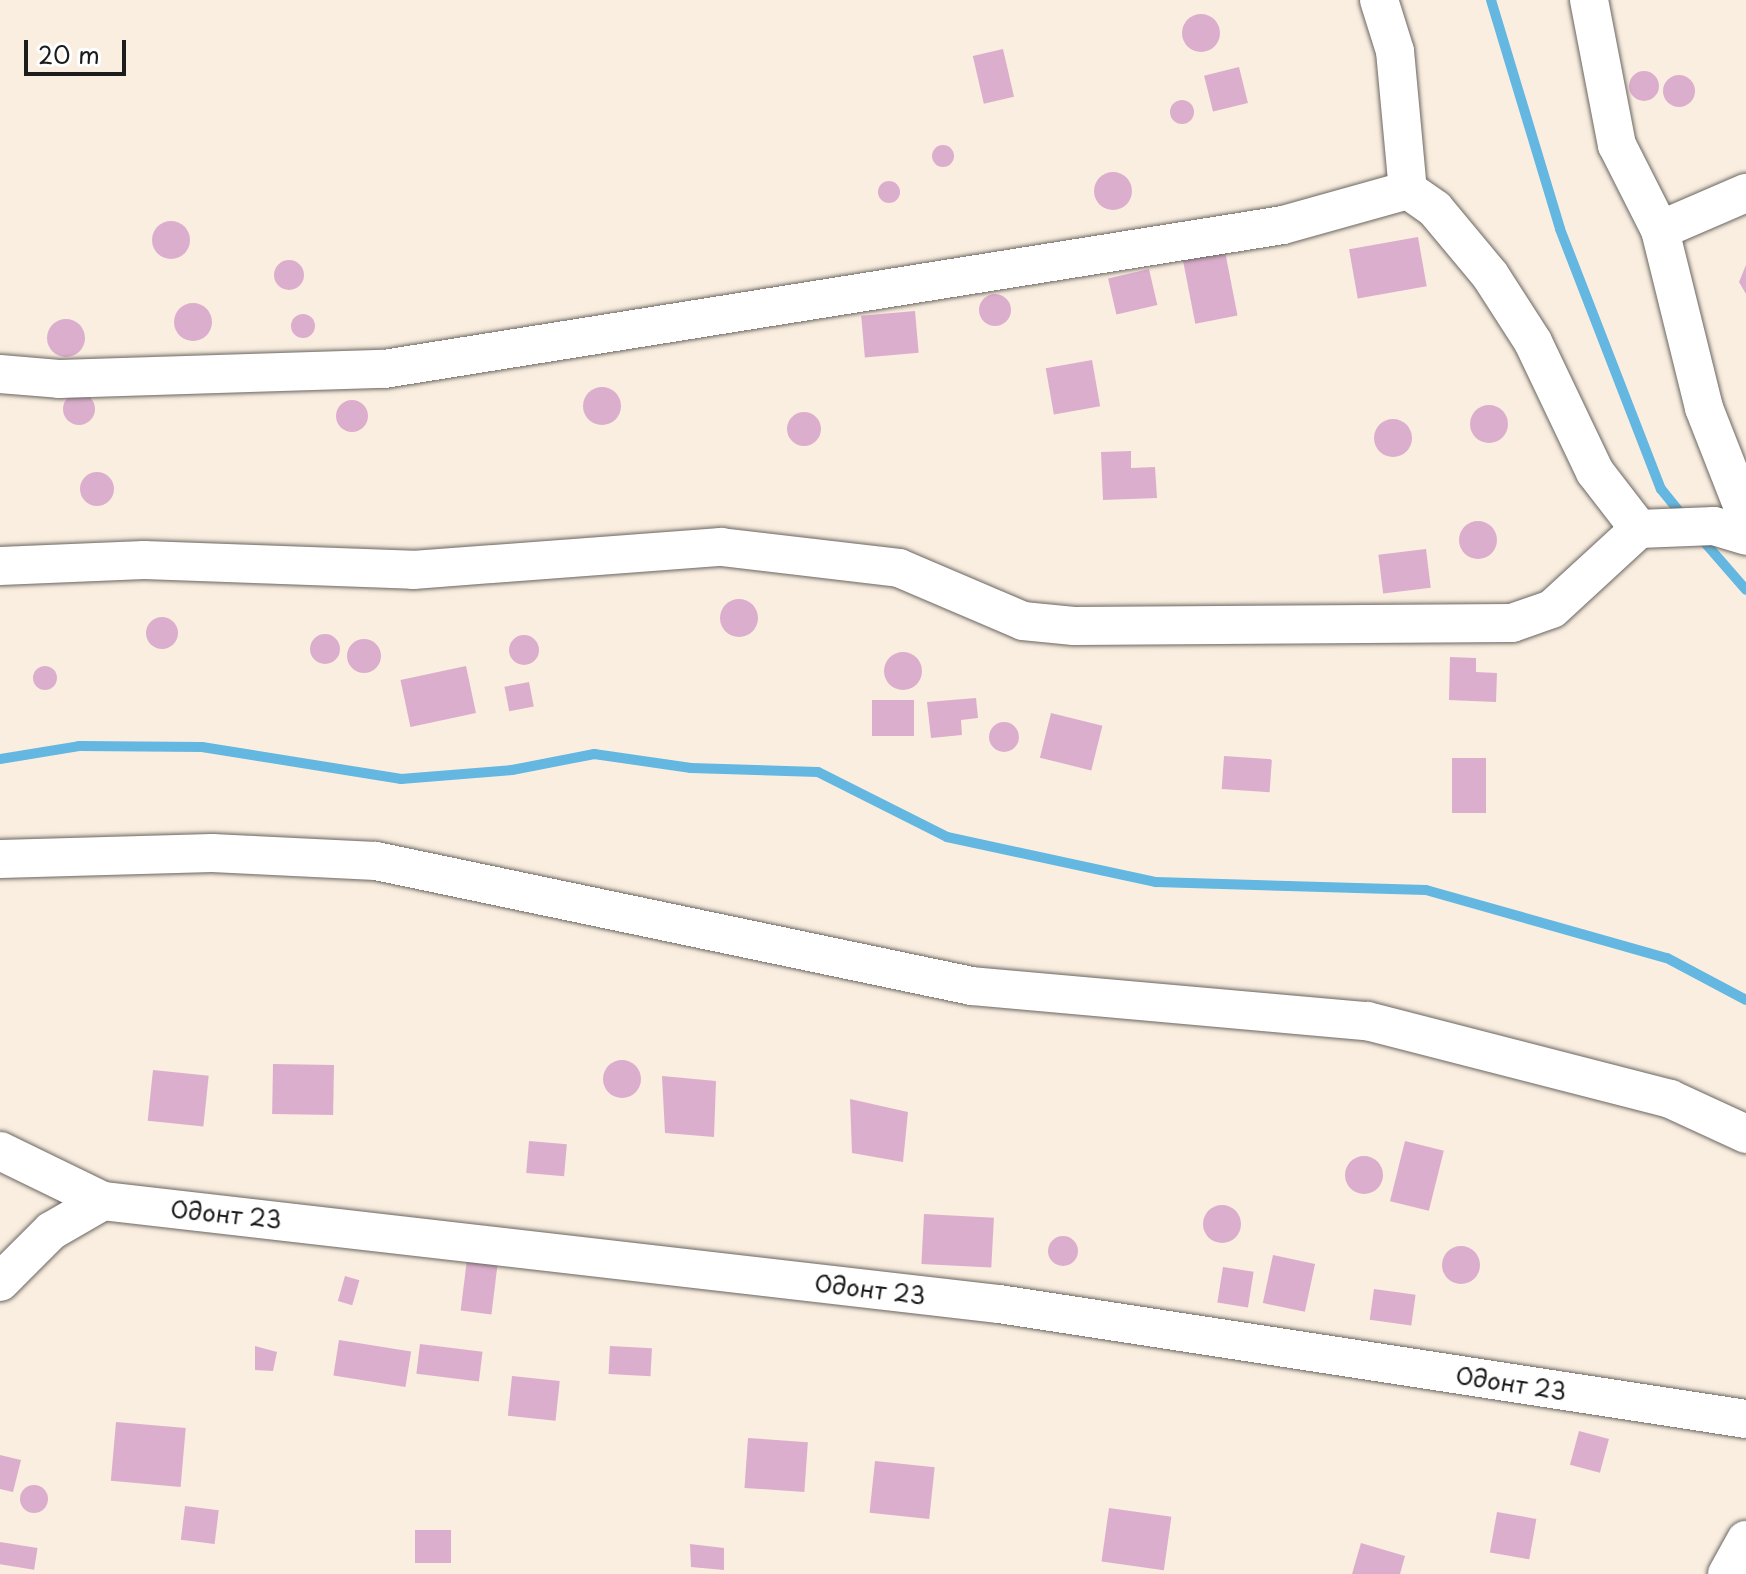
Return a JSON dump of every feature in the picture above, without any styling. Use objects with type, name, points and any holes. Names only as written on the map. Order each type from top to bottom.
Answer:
[{"type":"street","points":[[1379,0],[1395,51],[1408,190],[1435,209],[1490,275],[1533,342],[1595,472],[1639,529]]},
{"type":"street","points":[[1589,0],[1617,145],[1660,230],[1704,408],[1746,515]]},
{"type":"street","points":[[0,374],[59,379],[398,367],[1283,225],[1408,190]]},
{"type":"street","points":[[1660,230],[1746,193]]},
{"type":"street","points":[[0,566],[144,560],[413,570],[721,547],[899,568],[1023,621],[1049,624],[1161,629],[1512,623],[1552,609],[1639,529],[1714,526],[1746,536]]},
{"type":"street","points":[[0,859],[212,853],[376,861],[972,986],[1367,1021],[1670,1099],[1746,1134]]},
{"type":"street","name":"Одонт 23","points":[[0,1151],[103,1201],[999,1304],[1746,1419]]},
{"type":"street","points":[[0,1282],[51,1231],[103,1201]]},
{"type":"street","points":[[1727,1574],[1746,1540]]},
{"type":"building","points":[[1201,14],[1214,20],[1220,33],[1214,46],[1201,52],[1188,46],[1182,33],[1188,20]]},
{"type":"building","points":[[1003,49],[1014,97],[984,104],[973,56]]},
{"type":"building","points":[[1239,67],[1248,103],[1213,112],[1204,76]]},
{"type":"building","points":[[1644,71],[1655,75],[1659,86],[1655,97],[1644,101],[1633,97],[1629,86],[1633,75]]},
{"type":"building","points":[[1679,75],[1690,80],[1695,91],[1690,102],[1679,107],[1668,102],[1663,91],[1668,80]]},
{"type":"building","points":[[1182,100],[1191,103],[1194,112],[1191,121],[1182,124],[1173,121],[1170,112],[1173,103]]},
{"type":"building","points":[[943,145],[951,148],[954,156],[951,164],[943,167],[935,164],[932,156],[935,148]]},
{"type":"building","points":[[1113,172],[1126,178],[1132,191],[1126,204],[1113,210],[1100,204],[1094,191],[1100,178]]},
{"type":"building","points":[[885,181],[893,181],[900,192],[893,203],[885,203],[878,196],[878,188]]},
{"type":"building","points":[[171,221],[184,227],[190,240],[184,253],[171,259],[158,253],[152,240],[158,227]]},
{"type":"building","points":[[1418,237],[1427,286],[1358,298],[1349,249]]},
{"type":"building","points":[[1223,241],[1238,316],[1195,324],[1181,249]]},
{"type":"building","points":[[289,260],[300,264],[304,275],[300,286],[289,290],[278,286],[274,275],[278,264]]},
{"type":"building","points":[[1746,265],[1746,294],[1739,282]]},
{"type":"building","points":[[1149,269],[1157,305],[1116,314],[1108,278]]},
{"type":"building","points":[[995,294],[1006,299],[1011,310],[1006,321],[995,326],[984,321],[979,310],[984,299]]},
{"type":"building","points":[[193,303],[206,309],[212,322],[206,335],[193,341],[180,335],[174,322],[180,309]]},
{"type":"building","points":[[915,311],[919,353],[865,358],[861,316]]},
{"type":"building","points":[[298,314],[308,314],[315,321],[315,331],[308,338],[298,338],[291,331],[291,321]]},
{"type":"building","points":[[66,319],[79,325],[85,338],[79,351],[66,357],[53,351],[47,338],[53,325]]},
{"type":"building","points":[[1092,360],[1100,406],[1054,414],[1046,368]]},
{"type":"building","points":[[602,387],[615,393],[621,406],[615,419],[602,425],[589,419],[583,406],[589,393]]},
{"type":"building","points":[[79,393],[90,398],[95,409],[90,420],[79,425],[68,420],[63,409],[68,398]]},
{"type":"building","points":[[352,400],[363,405],[368,416],[363,427],[352,432],[341,427],[336,416],[341,405]]},
{"type":"building","points":[[1489,405],[1502,411],[1508,424],[1502,437],[1489,443],[1476,437],[1470,424],[1476,411]]},
{"type":"building","points":[[804,412],[816,417],[821,429],[816,441],[804,446],[792,441],[787,429],[792,417]]},
{"type":"building","points":[[1393,419],[1406,425],[1412,438],[1406,451],[1393,457],[1380,451],[1374,438],[1380,425]]},
{"type":"building","points":[[1131,451],[1131,468],[1155,467],[1157,498],[1103,500],[1101,452]]},
{"type":"building","points":[[97,472],[109,477],[114,489],[109,501],[97,506],[85,501],[80,489],[85,477]]},
{"type":"building","points":[[1478,521],[1491,527],[1497,540],[1491,553],[1478,559],[1465,553],[1459,540],[1465,527]]},
{"type":"building","points":[[1426,549],[1431,588],[1383,594],[1378,555]]},
{"type":"building","points":[[739,599],[752,605],[758,618],[752,631],[739,637],[726,631],[720,618],[726,605]]},
{"type":"building","points":[[162,617],[173,622],[178,633],[173,644],[162,649],[151,644],[146,633],[151,622]]},
{"type":"building","points":[[325,634],[331,635],[339,643],[339,655],[331,663],[325,664],[319,663],[311,655],[310,649],[311,643],[319,635]]},
{"type":"building","points":[[524,635],[535,639],[539,650],[535,661],[524,665],[513,661],[509,650],[513,639]]},
{"type":"building","points":[[364,639],[376,644],[381,656],[376,668],[364,673],[352,668],[347,656],[352,644]]},
{"type":"building","points":[[903,652],[916,658],[922,671],[916,684],[903,690],[890,684],[884,671],[890,658]]},
{"type":"building","points":[[1450,657],[1476,658],[1476,672],[1497,673],[1496,702],[1449,700]]},
{"type":"building","points":[[45,666],[56,673],[57,678],[50,689],[45,690],[34,683],[33,678],[40,667]]},
{"type":"building","points":[[466,666],[476,713],[410,727],[400,680]]},
{"type":"building","points":[[529,682],[534,707],[509,711],[504,687]]},
{"type":"building","points":[[976,698],[978,718],[961,720],[962,735],[931,738],[927,702]]},
{"type":"building","points":[[872,700],[914,700],[914,736],[872,736]]},
{"type":"building","points":[[1051,713],[1102,726],[1091,770],[1040,758]]},
{"type":"building","points":[[1004,722],[1014,727],[1019,737],[1014,747],[1004,752],[994,747],[989,737],[994,727]]},
{"type":"building","points":[[1224,756],[1272,759],[1270,792],[1222,789]]},
{"type":"building","points":[[1452,758],[1486,758],[1486,813],[1452,813]]},
{"type":"building","points":[[622,1060],[635,1066],[641,1079],[635,1092],[622,1098],[609,1092],[603,1079],[609,1066]]},
{"type":"building","points":[[273,1064],[334,1065],[333,1115],[272,1114]]},
{"type":"building","points":[[153,1070],[209,1076],[203,1127],[148,1121]]},
{"type":"building","points":[[662,1076],[716,1081],[714,1137],[665,1133]]},
{"type":"building","points":[[850,1099],[908,1112],[903,1162],[852,1153]]},
{"type":"building","points":[[529,1141],[567,1144],[564,1176],[526,1173]]},
{"type":"building","points":[[1405,1141],[1444,1151],[1429,1211],[1390,1201]]},
{"type":"building","points":[[1364,1156],[1377,1162],[1383,1175],[1377,1188],[1364,1194],[1351,1188],[1345,1175],[1351,1162]]},
{"type":"building","points":[[1222,1205],[1235,1211],[1241,1224],[1235,1237],[1222,1243],[1209,1237],[1203,1224],[1209,1211]]},
{"type":"building","points":[[924,1214],[994,1218],[991,1268],[921,1264]]},
{"type":"building","points":[[1063,1236],[1074,1240],[1078,1251],[1074,1262],[1063,1266],[1052,1262],[1048,1251],[1052,1240]]},
{"type":"building","points":[[1461,1246],[1474,1252],[1480,1265],[1474,1278],[1461,1284],[1448,1278],[1442,1265],[1448,1252]]},
{"type":"building","points":[[1273,1255],[1315,1264],[1305,1312],[1263,1303]]},
{"type":"building","points":[[467,1259],[498,1263],[491,1314],[461,1311]]},
{"type":"building","points":[[1223,1267],[1254,1272],[1248,1307],[1217,1303]]},
{"type":"building","points":[[345,1276],[359,1280],[352,1305],[338,1301]]},
{"type":"building","points":[[1374,1289],[1416,1295],[1411,1326],[1370,1320]]},
{"type":"building","points":[[339,1340],[411,1351],[405,1387],[333,1376]]},
{"type":"building","points":[[420,1344],[483,1352],[479,1381],[416,1374]]},
{"type":"building","points":[[255,1346],[277,1352],[273,1371],[255,1370]]},
{"type":"building","points":[[610,1346],[652,1348],[650,1376],[609,1374]]},
{"type":"building","points":[[512,1376],[560,1381],[556,1421],[508,1416]]},
{"type":"building","points":[[116,1422],[186,1428],[181,1487],[111,1481]]},
{"type":"building","points":[[1579,1431],[1609,1439],[1600,1473],[1570,1465]]},
{"type":"building","points":[[748,1438],[808,1442],[804,1492],[745,1488]]},
{"type":"building","points":[[0,1455],[21,1460],[13,1492],[0,1489]]},
{"type":"building","points":[[875,1461],[935,1467],[929,1519],[870,1513]]},
{"type":"building","points":[[34,1485],[44,1489],[48,1499],[44,1509],[34,1513],[24,1509],[20,1499],[24,1489]]},
{"type":"building","points":[[185,1506],[219,1510],[215,1544],[181,1540]]},
{"type":"building","points":[[1109,1508],[1171,1517],[1164,1570],[1101,1561]]},
{"type":"building","points":[[1497,1512],[1536,1519],[1529,1559],[1490,1552]]},
{"type":"building","points":[[415,1530],[451,1530],[451,1563],[415,1563]]},
{"type":"building","points":[[0,1542],[38,1548],[34,1570],[0,1564]]},
{"type":"building","points":[[1361,1543],[1405,1556],[1400,1574],[1352,1574]]},
{"type":"building","points":[[690,1544],[724,1548],[724,1570],[691,1567]]},
{"type":"waterway","points":[[1491,0],[1560,229],[1661,489],[1685,519]]},
{"type":"waterway","points":[[1700,537],[1746,590]]},
{"type":"waterway","points":[[0,759],[79,746],[202,747],[401,779],[512,770],[594,754],[691,768],[818,772],[947,837],[1156,882],[1426,890],[1667,958],[1746,1000]]}]
